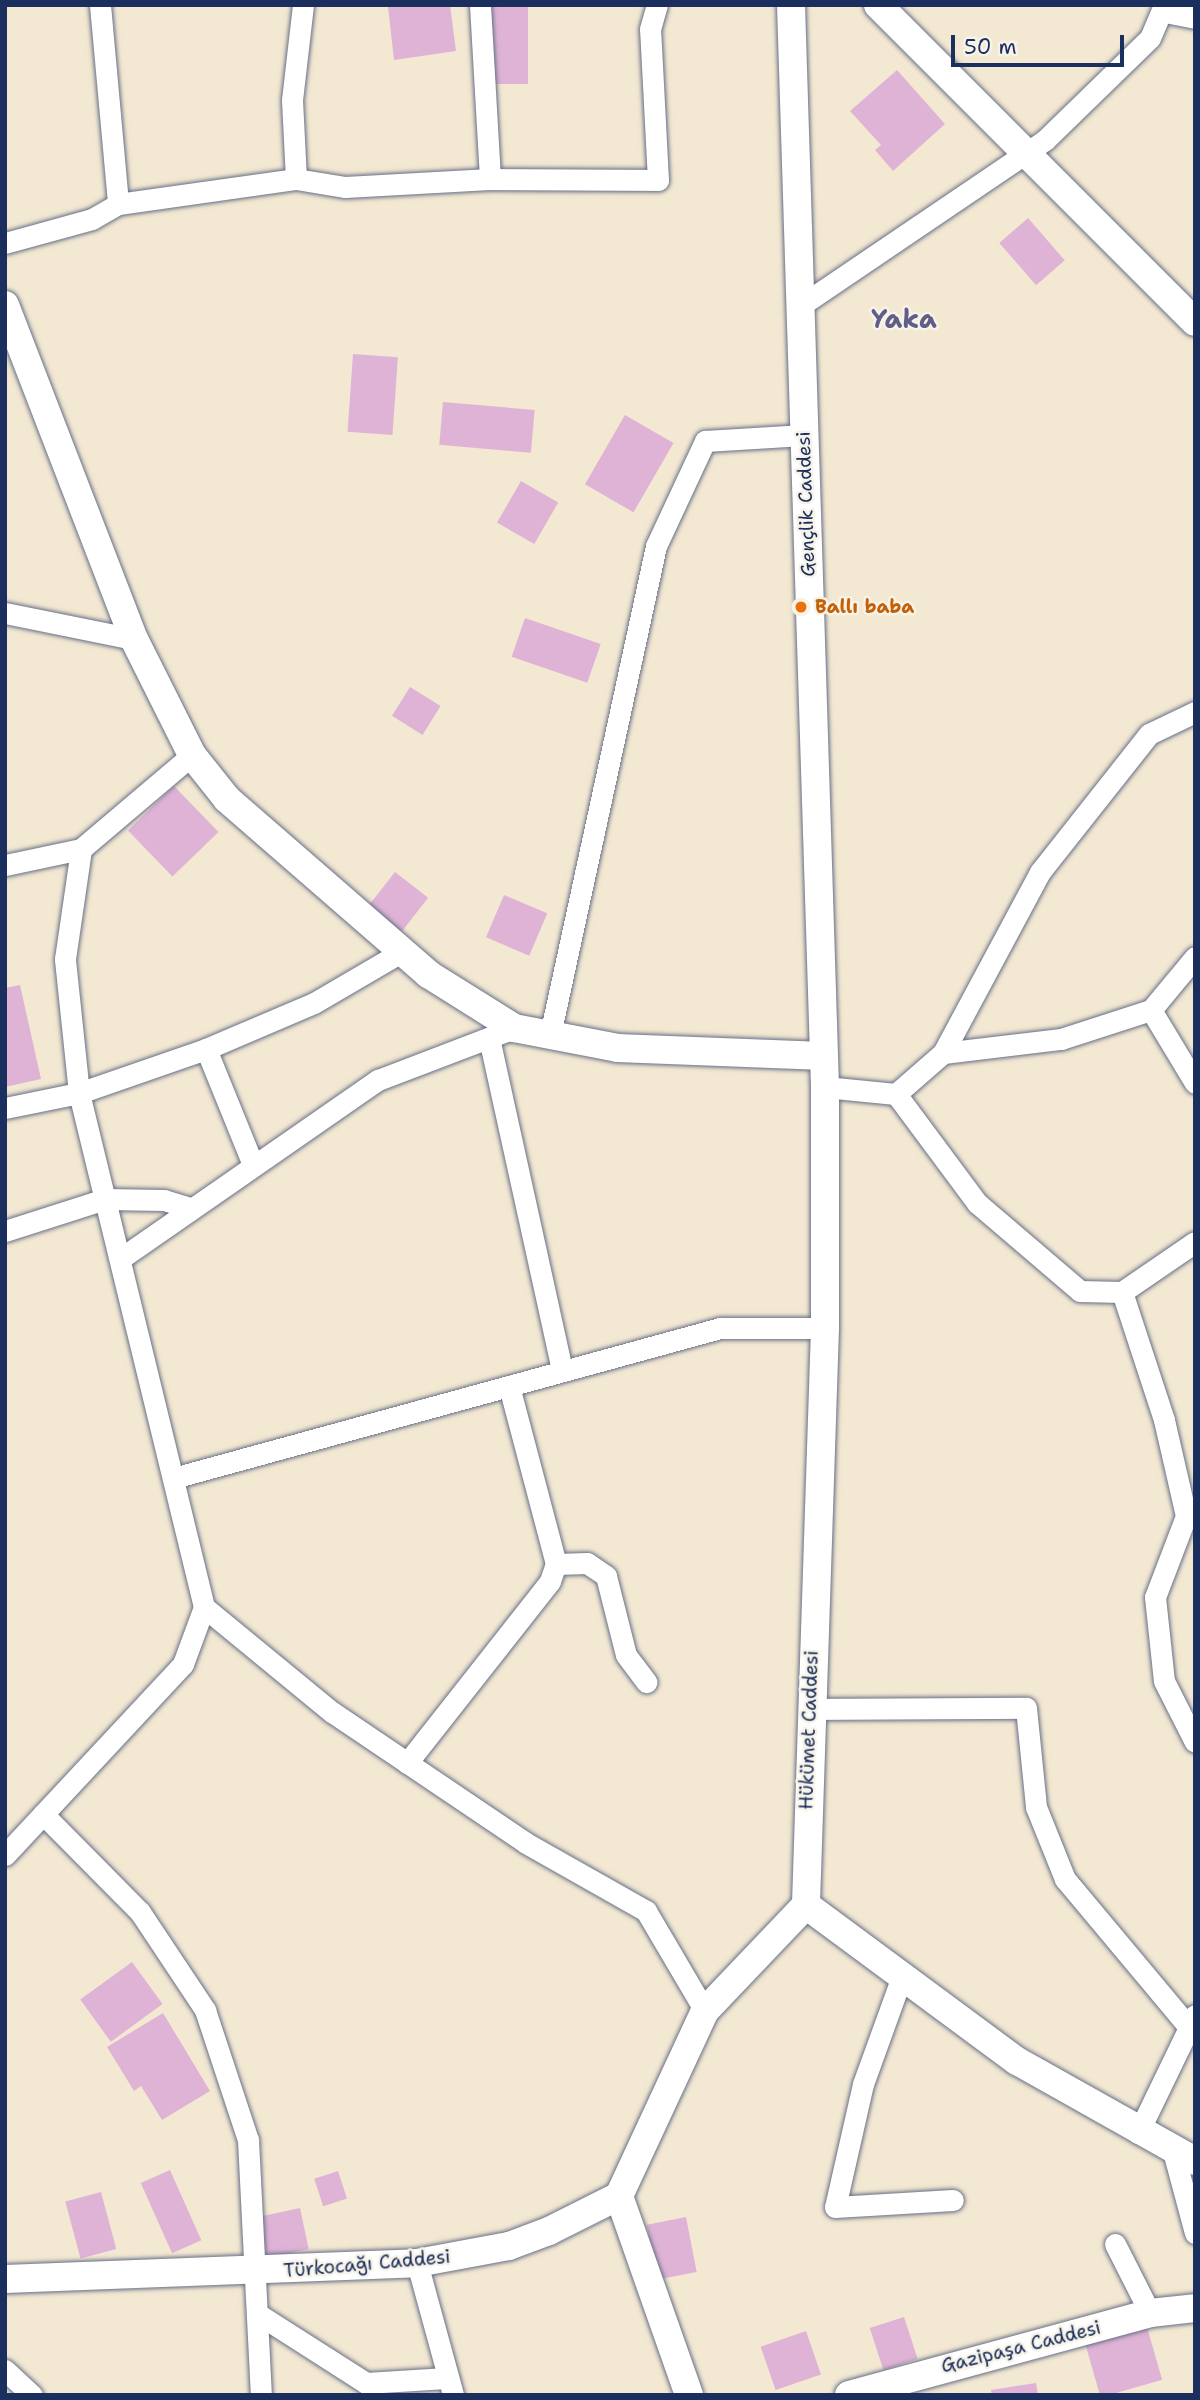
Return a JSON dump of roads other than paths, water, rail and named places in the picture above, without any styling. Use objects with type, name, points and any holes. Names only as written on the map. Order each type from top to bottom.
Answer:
[{"type":"street","points":[[100,5],[118,204]]},
{"type":"street","points":[[296,179],[292,100],[303,5]]},
{"type":"street","points":[[480,5],[490,179]]},
{"type":"street","points":[[5,243],[92,219],[118,204],[296,179],[345,187],[490,179],[658,180],[650,29],[657,5]]},
{"type":"street","name":"Gençlik Caddesi","points":[[791,5],[825,1087]]},
{"type":"street","points":[[878,5],[1195,322]]},
{"type":"street","points":[[800,306],[1027,154],[1150,38],[1165,9],[1195,18]]},
{"type":"street","points":[[5,305],[134,639],[192,755],[227,799],[428,974],[501,1033],[562,1371]]},
{"type":"street","points":[[550,1035],[656,546],[705,441],[804,435]]},
{"type":"street","points":[[5,613],[134,639]]},
{"type":"street","points":[[825,1087],[896,1094],[943,1053],[1040,872],[1149,734],[1195,712]]},
{"type":"street","points":[[5,866],[81,849],[192,755]]},
{"type":"street","points":[[5,1855],[183,1664],[204,1607],[177,1477],[79,1093],[65,959],[81,849]]},
{"type":"street","points":[[5,1108],[79,1093],[206,1049],[314,1003],[403,951]]},
{"type":"street","points":[[943,1053],[1061,1039],[1151,1010],[1195,957]]},
{"type":"street","points":[[1151,1010],[1195,1083]]},
{"type":"street","points":[[120,1259],[378,1080],[501,1033],[550,1035],[618,1048],[824,1056]]},
{"type":"street","points":[[206,1049],[253,1165]]},
{"type":"street","name":"Hükümet Caddesi","points":[[806,1905],[810,1709],[825,1328],[825,1087]]},
{"type":"street","points":[[896,1094],[977,1203],[1080,1291],[1122,1292],[1195,1242]]},
{"type":"street","points":[[5,1231],[105,1199],[164,1200],[191,1208]]},
{"type":"street","points":[[1122,1292],[1164,1420],[1190,1516],[1155,1597],[1164,1681],[1195,1742]]},
{"type":"street","points":[[177,1477],[720,1328],[825,1328]]},
{"type":"street","points":[[407,1763],[550,1581],[556,1564],[509,1386]]},
{"type":"street","points":[[556,1564],[587,1563],[606,1576],[626,1655],[646,1682]]},
{"type":"street","points":[[204,1607],[332,1712],[526,1843],[646,1911],[705,2011]]},
{"type":"street","points":[[810,1709],[1026,1709],[1036,1807],[1065,1880],[1191,2020],[1138,2133]]},
{"type":"street","points":[[43,1814],[140,1912],[205,2010],[248,2140],[258,2273],[261,2395]]},
{"type":"street","points":[[689,2395],[619,2196],[705,2011],[806,1905],[901,1979],[1017,2061],[1138,2133],[1184,2156],[1195,2233]]},
{"type":"street","points":[[901,1979],[860,2094],[835,2207],[953,2200]]},
{"type":"street","name":"Türkocağı Caddesi","points":[[5,2279],[258,2273],[418,2263],[509,2246],[619,2196]]},
{"type":"street","points":[[1115,2244],[1150,2313]]},
{"type":"street","points":[[258,2314],[366,2383],[450,2386],[418,2263]]},
{"type":"street","name":"Gazipaşa Caddesi","points":[[849,2395],[1150,2313],[1195,2308]]},
{"type":"street","points":[[5,2370],[32,2395]]},
{"type":"place","name":"Ballı baba","points":[[801,607]]},
{"type":"district","name":"Yaka","points":[[904,319]]}]
